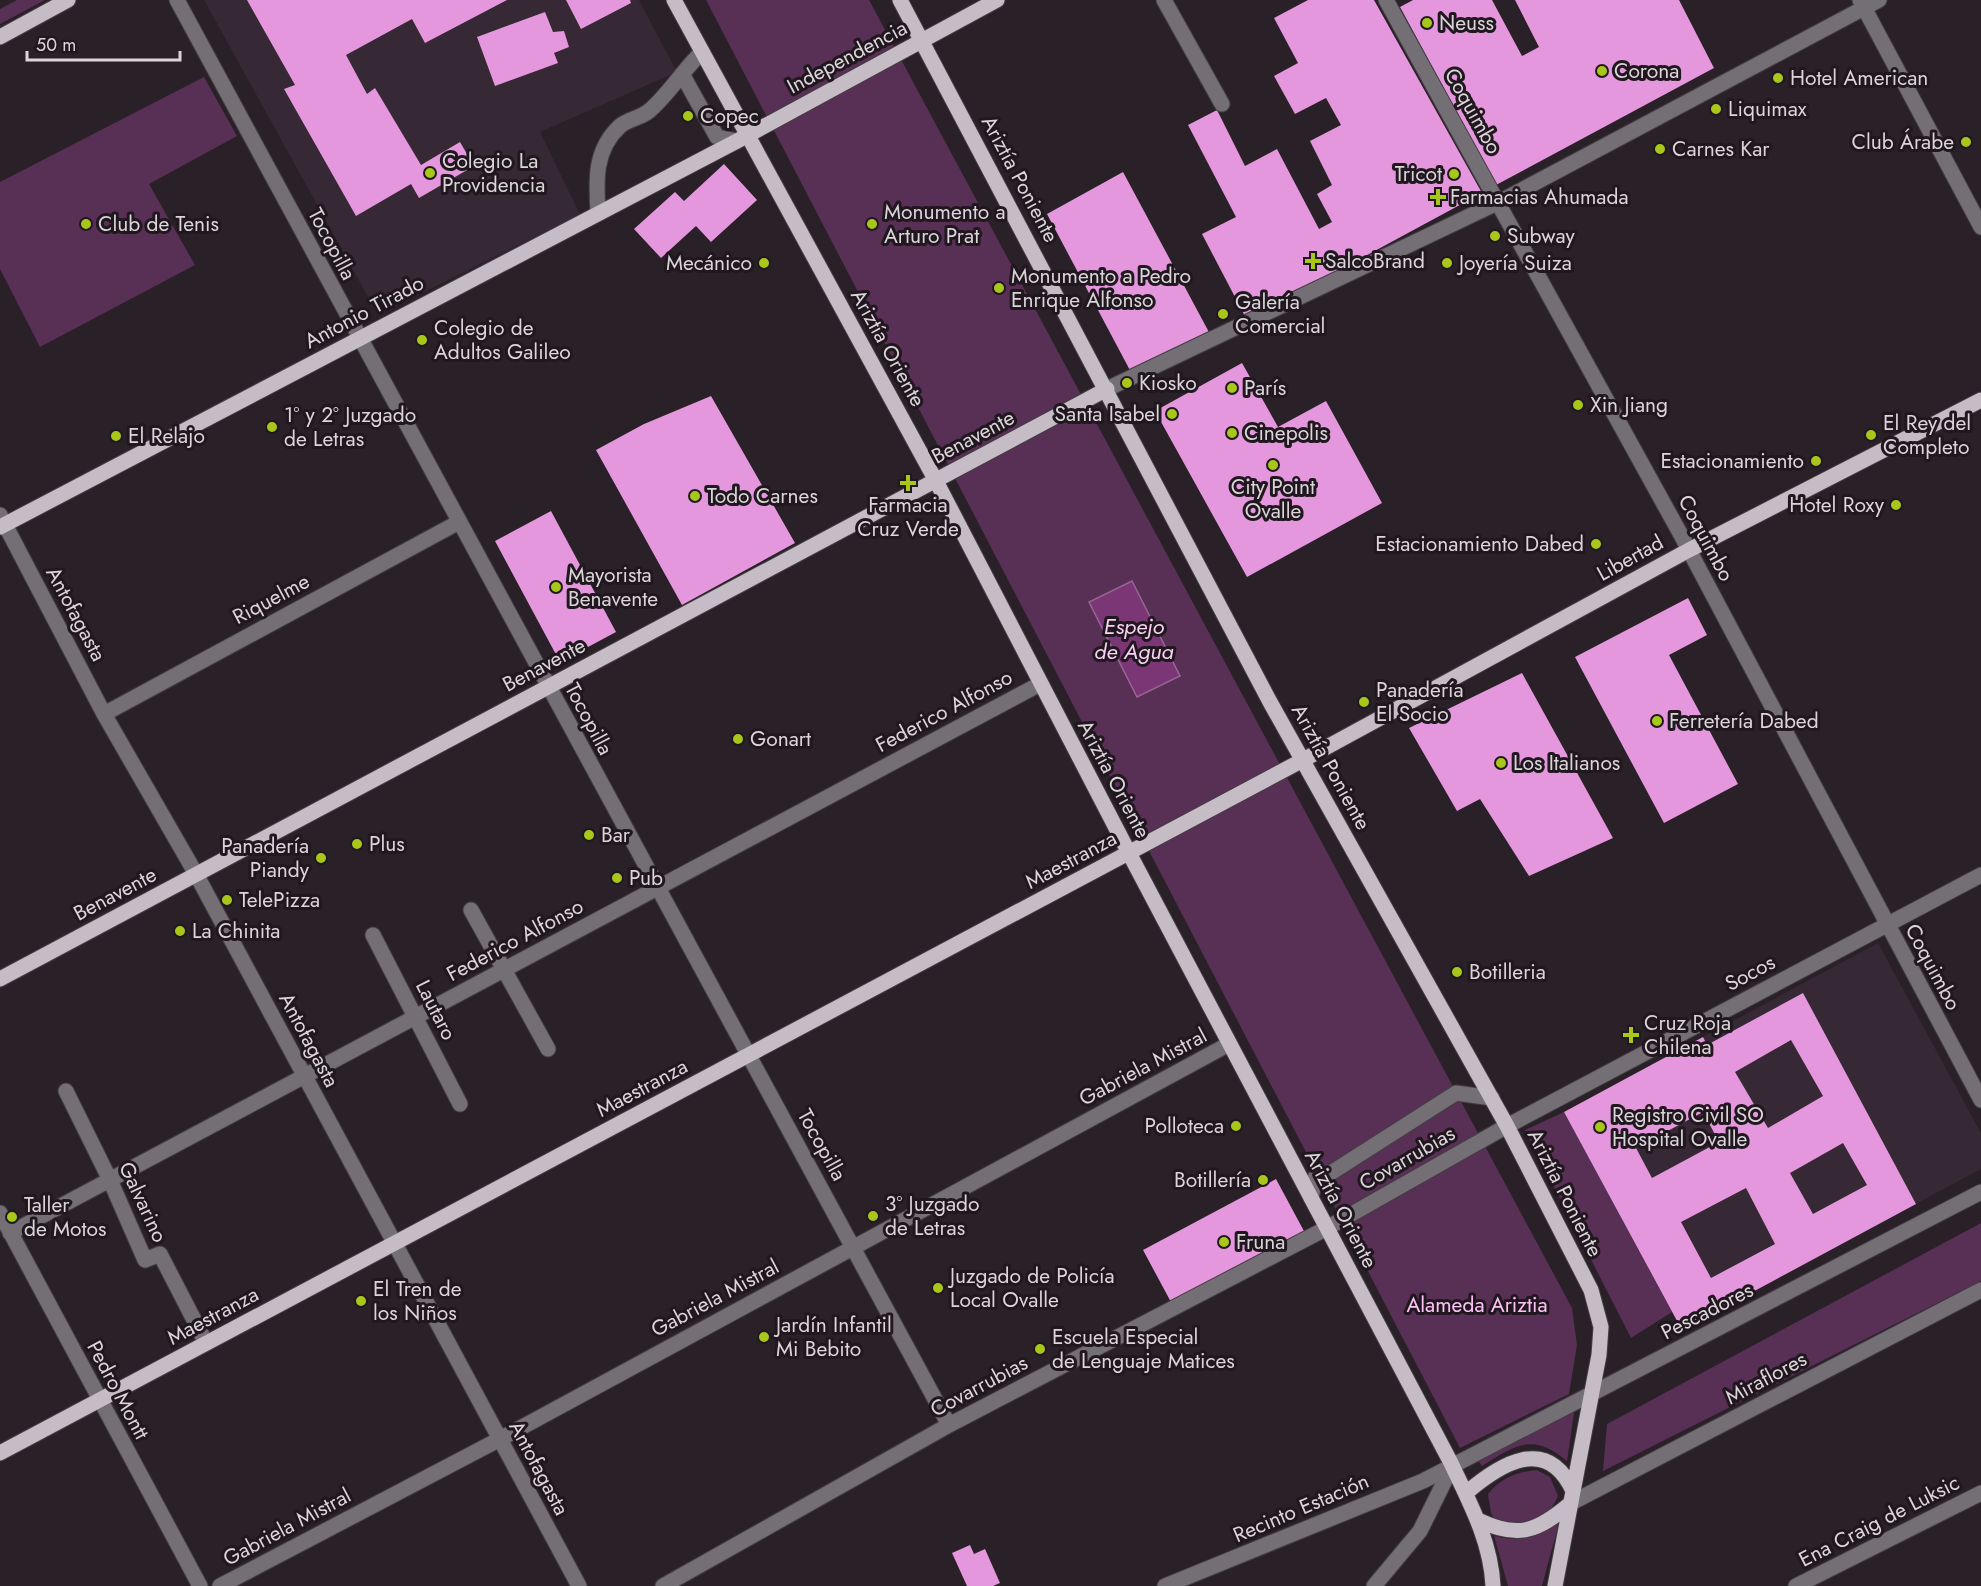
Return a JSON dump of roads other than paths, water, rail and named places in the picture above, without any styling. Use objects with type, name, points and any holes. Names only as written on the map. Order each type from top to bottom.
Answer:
[{"type":"main road","points":[[0,37],[68,0]]},
{"type":"main road","name":"Ariztía Oriente","points":[[674,0],[702,52],[742,138],[936,481],[1040,684],[1466,1493],[1478,1520],[1492,1564],[1493,1586]]},
{"type":"main road","name":"Ariztía Poniente","points":[[900,0],[1303,760],[1507,1126],[1596,1302],[1600,1340],[1555,1584]]},
{"type":"main road","name":"Independencia","points":[[742,138],[997,0]]},
{"type":"main road","name":"Antonio Tirado","points":[[2,522],[742,138]]},
{"type":"main road","name":"Benavente","points":[[0,979],[1107,389]]},
{"type":"main road","name":"Libertad","points":[[1303,760],[1689,550],[1981,400]]},
{"type":"main road","name":"Maestranza","points":[[0,1453],[1303,760]]},
{"type":"main road","points":[[1466,1493],[1491,1471],[1518,1459],[1530,1458],[1553,1465],[1562,1472],[1572,1497],[1557,1515],[1522,1531],[1500,1530],[1478,1520]]},
{"type":"main road","points":[[1492,1564],[1498,1586]]},
{"type":"street","name":"Tocopilla","points":[[177,0],[656,889],[854,1247],[949,1425]]},
{"type":"street","points":[[1164,0],[1222,104]]},
{"type":"street","name":"Coquimbo","points":[[1386,0],[1689,550],[1886,925],[1981,1100]]},
{"type":"street","points":[[1107,389],[1499,202],[1862,4],[1879,0]]},
{"type":"street","points":[[1862,4],[1981,227]]},
{"type":"street","points":[[598,213],[596,178],[599,160],[609,139],[622,124],[648,112],[702,52]]},
{"type":"street","points":[[682,74],[717,137],[742,138]]},
{"type":"street","name":"Antofagasta","points":[[2,522],[104,714],[196,874],[579,1586]]},
{"type":"street","name":"Riquelme","points":[[104,714],[459,522]]},
{"type":"street","name":"Federico Alfonso","points":[[10,1233],[1040,684]]},
{"type":"street","name":"Socos","points":[[1507,1126],[1981,874]]},
{"type":"street","points":[[471,910],[548,1049]]},
{"type":"street","name":"Lautaro","points":[[373,935],[460,1104]]},
{"type":"street","name":"Gabriela Mistral","points":[[220,1586],[500,1439],[1230,1044]]},
{"type":"street","name":"Galvarino","points":[[66,1091],[146,1260],[160,1254],[206,1343]]},
{"type":"street","points":[[1311,1198],[1315,1178],[1326,1176],[1456,1094],[1492,1098]]},
{"type":"street","name":"Covarrubias","points":[[663,1586],[949,1425],[1327,1228],[1507,1126]]},
{"type":"street","name":"Pescadores","points":[[1452,1466],[1981,1192]]},
{"type":"street","name":"Pedro Montt","points":[[0,1214],[200,1586]]},
{"type":"street","name":"Miraflores","points":[[1572,1497],[1981,1290]]},
{"type":"street","points":[[1374,1586],[1420,1531],[1452,1466]]},
{"type":"street","name":"Recinto Estación","points":[[1165,1586],[1196,1581],[1452,1466]]},
{"type":"street","name":"Ena Craig de Luksic","points":[[1796,1586],[1981,1493]]},
{"type":"water","name":"Espejo de Agua","points":[[1132,581],[1180,676],[1137,697],[1089,602]]},
{"type":"place","name":"Neuss","points":[[1427,23]]},
{"type":"place","name":"Corona","points":[[1602,71]]},
{"type":"place","name":"Hotel American","points":[[1778,78]]},
{"type":"place","name":"Liquimax","points":[[1716,109]]},
{"type":"place","name":"Copec","points":[[688,116]]},
{"type":"place","name":"Club Árabe","points":[[1966,142]]},
{"type":"place","name":"Carnes Kar","points":[[1660,149]]},
{"type":"place","name":"Colegio La Providencia","points":[[430,173]]},
{"type":"place","name":"Tricot","points":[[1454,174]]},
{"type":"place","name":"Farmacias Ahumada","points":[[1438,197]]},
{"type":"place","name":"Club de Tenis","points":[[86,224]]},
{"type":"place","name":"Monumento a Arturo Prat","points":[[872,224]]},
{"type":"place","name":"Subway","points":[[1495,236]]},
{"type":"place","name":"SalcoBrand","points":[[1313,261]]},
{"type":"place","name":"Mecánico","points":[[764,263]]},
{"type":"place","name":"Joyería Suiza","points":[[1447,263]]},
{"type":"place","name":"Monumento a Pedro Enrique Alfonso","points":[[999,288]]},
{"type":"place","name":"Galería Comercial","points":[[1223,314]]},
{"type":"place","name":"Colegio de Adultos Galileo","points":[[422,340]]},
{"type":"place","name":"Kiosko","points":[[1127,383]]},
{"type":"place","name":"París","points":[[1232,388]]},
{"type":"place","name":"Xin Jiang","points":[[1578,405]]},
{"type":"place","name":"Santa Isabel","points":[[1172,414]]},
{"type":"place","name":"1º y 2° Juzgado de Letras","points":[[272,427]]},
{"type":"place","name":"Cinepolis","points":[[1232,433]]},
{"type":"place","name":"El Rey del Completo","points":[[1871,435]]},
{"type":"place","name":"El Relajo","points":[[116,436]]},
{"type":"place","name":"Estacionamiento","points":[[1816,461]]},
{"type":"place","name":"City Point Ovalle","points":[[1273,465]]},
{"type":"place","name":"Farmacia Cruz Verde","points":[[908,483]]},
{"type":"place","name":"Todo Carnes","points":[[695,496]]},
{"type":"place","name":"Hotel Roxy","points":[[1896,505]]},
{"type":"place","name":"Estacionamiento Dabed","points":[[1596,544]]},
{"type":"place","name":"Mayorista Benavente","points":[[556,587]]},
{"type":"place","name":"Panadería El Socio","points":[[1364,702]]},
{"type":"place","name":"Ferretería Dabed","points":[[1657,721]]},
{"type":"place","name":"Gonart","points":[[738,739]]},
{"type":"place","name":"Los Italianos","points":[[1501,763]]},
{"type":"place","name":"Bar","points":[[589,835]]},
{"type":"place","name":"Plus","points":[[357,844]]},
{"type":"place","name":"Panadería Piandy","points":[[321,858]]},
{"type":"place","name":"Pub","points":[[617,878]]},
{"type":"place","name":"TelePizza","points":[[227,900]]},
{"type":"place","name":"La Chinita","points":[[180,931]]},
{"type":"place","name":"Botilleria","points":[[1457,972]]},
{"type":"place","name":"Cruz Roja Chilena","points":[[1631,1035]]},
{"type":"place","name":"Polloteca","points":[[1236,1126]]},
{"type":"place","name":"Registro Civil SO Hospital Ovalle","points":[[1600,1127]]},
{"type":"place","name":"Botillería","points":[[1263,1180]]},
{"type":"place","name":"3º Juzgado de Letras","points":[[873,1216]]},
{"type":"place","name":"Taller de Motos","points":[[12,1217]]},
{"type":"place","name":"Fruna","points":[[1224,1242]]},
{"type":"place","name":"Juzgado de Policía Local Ovalle","points":[[938,1288]]},
{"type":"place","name":"El Tren de los Niños","points":[[361,1301]]},
{"type":"place","name":"Jardín Infantil Mi Bebito","points":[[764,1337]]},
{"type":"place","name":"Escuela Especial de Lenguaje Matices","points":[[1040,1349]]},
{"type":"park label","name":"Alameda Ariztia","points":[[1477,1305]]}]
